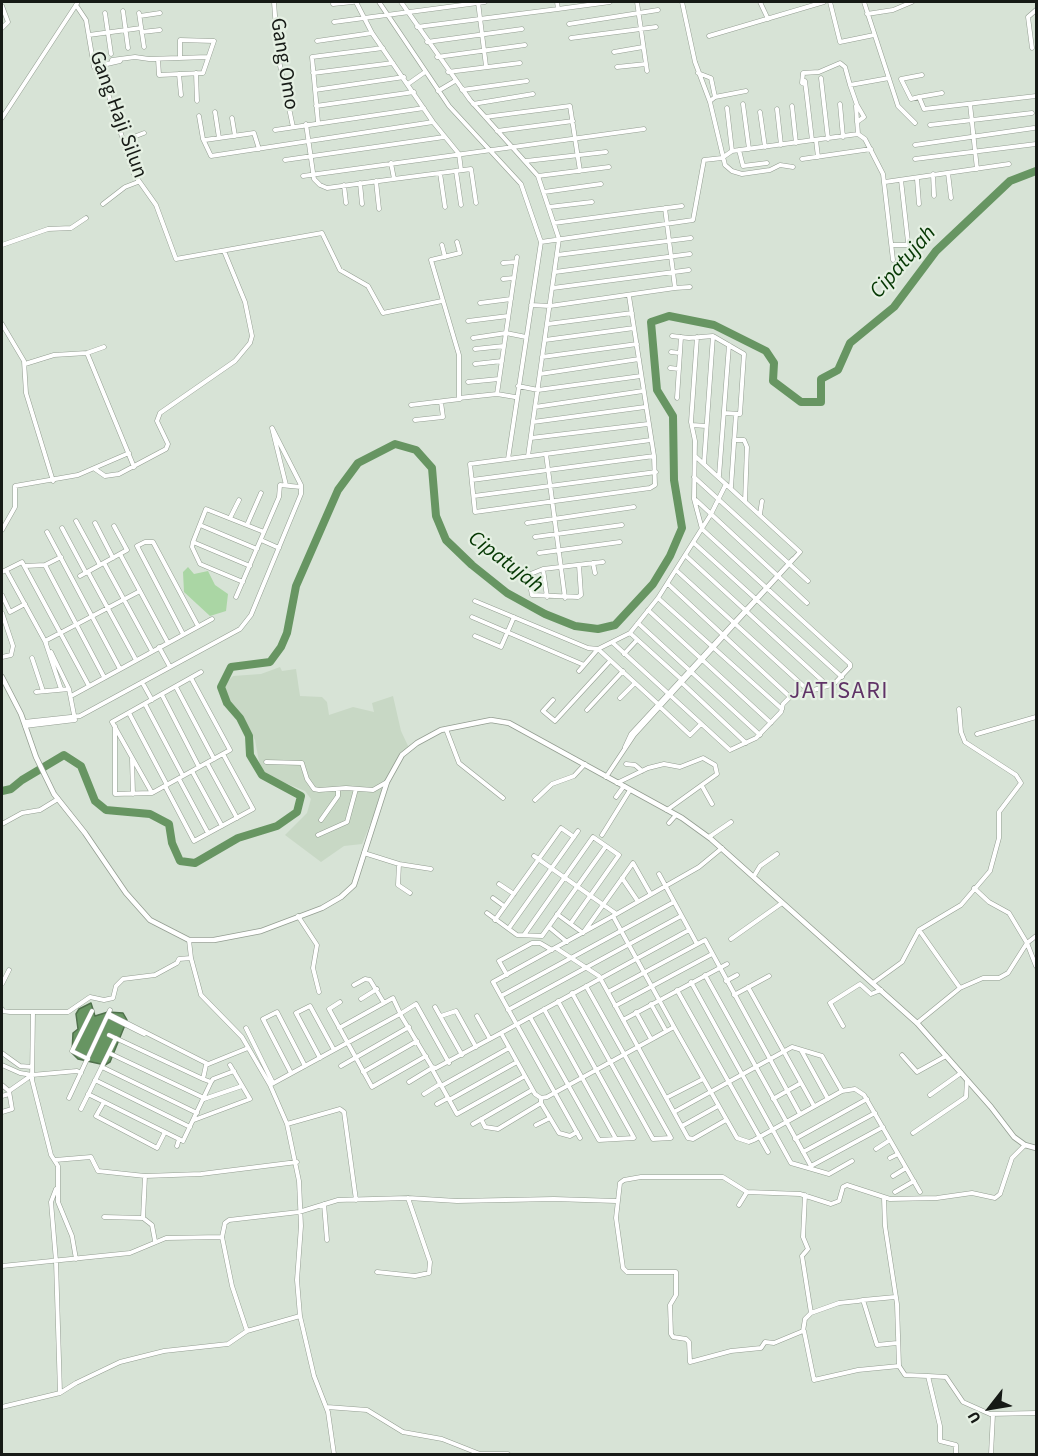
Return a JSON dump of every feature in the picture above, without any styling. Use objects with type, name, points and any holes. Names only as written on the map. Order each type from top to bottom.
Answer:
[{"type":"street","name":"Gang Omo","points":[[274,2],[276,41],[293,127]]},
{"type":"street","points":[[333,4],[354,2],[362,18],[433,122],[459,154],[461,205]]},
{"type":"street","points":[[379,2],[438,91],[488,150],[521,184],[541,242],[515,397],[508,459]]},
{"type":"street","points":[[401,2],[437,57],[473,104],[538,176],[559,239],[528,456]]},
{"type":"street","points":[[478,2],[486,66]]},
{"type":"street","points":[[334,22],[484,2]]},
{"type":"street","points":[[557,2],[558,9]]},
{"type":"street","points":[[417,27],[610,2]]},
{"type":"street","points":[[636,2],[646,71]]},
{"type":"street","points":[[682,2],[698,73],[710,102],[722,158],[729,169],[742,174],[770,170],[780,165],[793,167]]},
{"type":"street","points":[[760,2],[768,19]]},
{"type":"street","points":[[709,36],[768,19],[811,3],[824,2]]},
{"type":"street","points":[[830,2],[840,42],[874,35]]},
{"type":"street","points":[[864,2],[900,109],[915,123]]},
{"type":"street","points":[[867,14],[893,10],[912,2]]},
{"type":"street","points":[[2,118],[77,3]]},
{"type":"street","name":"Gang Haji Silun","points":[[77,3],[85,18],[94,67],[103,79],[138,182],[156,205],[174,258],[179,260],[224,251]]},
{"type":"street","points":[[2,6],[8,22],[2,28]]},
{"type":"street","points":[[569,24],[658,10]]},
{"type":"street","points":[[1032,48],[1028,18],[1036,10]]},
{"type":"street","points":[[123,11],[128,48]]},
{"type":"street","points":[[105,13],[111,54]]},
{"type":"street","points":[[144,46],[140,15],[160,14]]},
{"type":"street","points":[[571,38],[656,27]]},
{"type":"street","points":[[428,42],[522,29]]},
{"type":"street","points":[[89,35],[126,30],[160,30]]},
{"type":"street","points":[[317,40],[372,33]]},
{"type":"street","points":[[158,59],[159,75],[202,73],[214,40],[180,40],[180,58]]},
{"type":"street","points":[[437,57],[525,45]]},
{"type":"street","points":[[614,52],[643,47]]},
{"type":"street","points":[[318,122],[312,57],[383,48]]},
{"type":"street","points":[[94,67],[135,57],[158,59],[208,57]]},
{"type":"street","points":[[313,74],[393,63]]},
{"type":"street","points":[[448,72],[520,63]]},
{"type":"street","points":[[818,157],[805,82],[802,83],[803,73],[819,72],[840,63],[845,67],[857,105],[858,134],[871,149],[882,169],[893,260]]},
{"type":"street","points":[[616,68],[646,64]]},
{"type":"street","points":[[408,84],[425,72]]},
{"type":"street","points":[[196,73],[197,101]]},
{"type":"street","points":[[698,73],[711,78],[715,97]]},
{"type":"street","points":[[179,74],[181,95]]},
{"type":"street","points":[[922,75],[901,79],[911,99],[942,93]]},
{"type":"street","points":[[315,90],[404,77]]},
{"type":"street","points":[[821,78],[828,139]]},
{"type":"street","points":[[850,85],[888,78]]},
{"type":"street","points":[[438,91],[455,81]]},
{"type":"street","points":[[462,90],[527,81]]},
{"type":"street","points":[[710,102],[715,97],[746,91]]},
{"type":"street","points":[[316,106],[414,92]]},
{"type":"street","points":[[473,104],[533,94]]},
{"type":"street","points":[[919,97],[924,109],[1036,96]]},
{"type":"street","points":[[743,104],[749,149]]},
{"type":"street","points":[[840,104],[843,136]]},
{"type":"street","points":[[970,104],[977,169]]},
{"type":"street","points":[[485,117],[570,106],[580,171]]},
{"type":"street","points":[[792,106],[796,143]]},
{"type":"street","points":[[275,130],[424,108]]},
{"type":"street","points":[[727,108],[732,151]]},
{"type":"street","points":[[777,109],[781,145]]},
{"type":"street","points":[[215,112],[219,138]]},
{"type":"street","points":[[760,112],[765,147]]},
{"type":"street","points":[[930,125],[1032,113]]},
{"type":"street","points":[[199,116],[202,139],[205,140],[211,156],[433,122]]},
{"type":"street","points":[[232,118],[235,136]]},
{"type":"street","points":[[497,132],[573,121]]},
{"type":"street","points":[[306,124],[314,180],[324,187],[458,170],[472,171],[476,203]]},
{"type":"street","points":[[915,145],[1034,128]]},
{"type":"street","points":[[303,176],[644,129]]},
{"type":"street","points":[[123,141],[144,133]]},
{"type":"street","points":[[205,140],[255,133],[259,149]]},
{"type":"street","points":[[541,242],[668,225],[695,219],[704,161],[722,158],[732,151],[858,134]]},
{"type":"street","points":[[285,160],[445,137]]},
{"type":"street","points":[[915,159],[1036,144]]},
{"type":"street","points":[[802,159],[871,149]]},
{"type":"street","points":[[739,150],[743,166],[767,163]]},
{"type":"street","points":[[525,162],[606,152]]},
{"type":"street","points":[[391,163],[394,179]]},
{"type":"street","points":[[885,182],[1009,164]]},
{"type":"street","points":[[538,176],[609,167]]},
{"type":"street","points":[[440,173],[445,207]]},
{"type":"street","points":[[948,173],[951,198]]},
{"type":"street","points":[[933,174],[934,196]]},
{"type":"street","points":[[917,178],[919,204]]},
{"type":"street","points":[[892,245],[907,245],[908,242],[901,180]]},
{"type":"street","points":[[376,181],[379,209]]},
{"type":"street","points":[[103,204],[125,187],[138,182]]},
{"type":"street","points":[[360,183],[362,204]]},
{"type":"street","points":[[544,192],[601,184]]},
{"type":"street","points":[[344,185],[346,203]]},
{"type":"street","points":[[549,207],[592,202]]},
{"type":"street","points":[[554,223],[682,206]]},
{"type":"street","points":[[665,208],[675,288]]},
{"type":"street","points":[[2,245],[48,229],[69,228],[86,218]]},
{"type":"street","points":[[95,469],[110,476],[134,467],[168,447],[157,421],[160,413],[235,361],[251,340],[245,302],[224,251],[323,234],[340,270],[368,286],[383,313],[442,302]]},
{"type":"street","points":[[557,255],[691,238]]},
{"type":"street","points":[[457,242],[460,253],[432,260],[442,302],[446,307],[459,355],[460,399]]},
{"type":"street","points":[[442,245],[445,257]]},
{"type":"street","points":[[555,272],[690,254]]},
{"type":"street","points":[[497,394],[516,260],[503,263]]},
{"type":"street","points":[[553,288],[688,270]]},
{"type":"street","points":[[504,279],[514,278]]},
{"type":"street","points":[[531,305],[550,306],[690,286]]},
{"type":"street","points":[[629,296],[654,456],[656,483],[650,488],[477,513],[470,464],[651,440]]},
{"type":"street","points":[[480,303],[511,299]]},
{"type":"street","points":[[548,324],[632,312]]},
{"type":"street","points":[[468,321],[508,316]]},
{"type":"street","points":[[2,324],[25,364],[26,393],[53,481]]},
{"type":"street","points":[[545,340],[634,328]]},
{"type":"street","points":[[473,338],[506,333],[526,337]]},
{"type":"street","points":[[672,336],[713,336],[744,354],[740,414],[724,413]]},
{"type":"street","points":[[704,464],[713,336]]},
{"type":"street","points":[[677,398],[681,337]]},
{"type":"street","points":[[613,643],[730,750],[760,735],[790,697],[828,686],[842,676],[850,664],[702,529],[694,499],[695,455],[692,425],[697,337]]},
{"type":"street","points":[[542,357],[637,344]]},
{"type":"street","points":[[719,477],[729,345]]},
{"type":"street","points":[[475,349],[504,346]]},
{"type":"street","points":[[25,364],[54,355],[87,353],[104,347]]},
{"type":"street","points":[[671,352],[680,353]]},
{"type":"street","points":[[87,353],[134,467]]},
{"type":"street","points":[[540,374],[639,359]]},
{"type":"street","points":[[475,364],[502,361]]},
{"type":"street","points":[[670,368],[679,369]]},
{"type":"street","points":[[518,386],[538,390],[641,376]]},
{"type":"street","points":[[468,382],[499,379]]},
{"type":"street","points":[[535,407],[643,391]]},
{"type":"street","points":[[411,405],[497,394],[515,397]]},
{"type":"street","points":[[415,420],[443,417],[441,402]]},
{"type":"street","points":[[533,422],[645,408]]},
{"type":"street","points":[[731,488],[736,414]]},
{"type":"street","points":[[531,438],[648,424]]},
{"type":"street","points":[[692,425],[706,426]]},
{"type":"street","points":[[24,724],[75,717],[240,629],[246,623],[299,502],[301,487],[272,428],[286,485]]},
{"type":"street","points":[[734,440],[744,441],[747,447],[745,502]]},
{"type":"street","points":[[2,530],[15,507],[14,488],[53,481],[95,469],[129,453]]},
{"type":"street","points":[[546,454],[565,598]]},
{"type":"street","points":[[606,777],[624,748],[669,694],[800,552],[695,455]]},
{"type":"street","points":[[472,480],[654,456]]},
{"type":"street","points":[[283,473],[287,458]]},
{"type":"street","points":[[474,496],[656,472]]},
{"type":"street","points":[[694,477],[808,581]]},
{"type":"street","points":[[579,671],[598,649],[630,633],[658,598],[694,543],[726,484]]},
{"type":"street","points":[[236,597],[279,497],[280,485],[301,487]]},
{"type":"street","points":[[247,525],[261,493]]},
{"type":"street","points":[[694,499],[807,603]]},
{"type":"street","points":[[230,518],[239,500]]},
{"type":"street","points":[[759,515],[762,501]]},
{"type":"street","points":[[527,523],[634,507]]},
{"type":"street","points":[[243,582],[200,564],[192,547],[206,509],[264,532]]},
{"type":"street","points":[[76,521],[152,651]]},
{"type":"street","points":[[95,524],[113,558]]},
{"type":"street","points":[[200,525],[257,549]]},
{"type":"street","points":[[535,537],[622,525]]},
{"type":"street","points":[[80,576],[127,550],[114,526]]},
{"type":"street","points":[[62,528],[136,660]]},
{"type":"street","points":[[47,532],[120,669]]},
{"type":"street","points":[[261,540],[279,549]]},
{"type":"street","points":[[183,634],[137,546],[145,542],[153,542],[198,626]]},
{"type":"street","points":[[193,542],[250,566]]},
{"type":"street","points":[[539,553],[620,542]]},
{"type":"street","points":[[694,543],[842,676]]},
{"type":"street","points":[[120,554],[168,643]]},
{"type":"street","points":[[686,556],[828,686]]},
{"type":"street","points":[[25,566],[45,565],[61,557]]},
{"type":"street","points":[[75,717],[73,695],[25,604],[4,571],[22,562],[25,566],[89,686]]},
{"type":"street","points":[[579,565],[581,595],[565,598],[531,594],[528,576],[530,573],[543,569],[603,562]]},
{"type":"street","points":[[593,563],[595,573]]},
{"type":"street","points":[[45,565],[104,677]]},
{"type":"street","points":[[543,569],[547,597]]},
{"type":"street","points":[[677,571],[809,691]]},
{"type":"street","points":[[668,584],[790,697]]},
{"type":"street","points":[[45,641],[140,591]]},
{"type":"street","points":[[2,595],[10,612],[25,604]]},
{"type":"street","points":[[658,598],[782,709]]},
{"type":"street","points":[[475,600],[588,648],[598,649],[690,735],[701,723]]},
{"type":"street","points":[[648,610],[771,723]]},
{"type":"street","points":[[2,613],[13,646],[11,655],[2,657]]},
{"type":"street","points":[[472,617],[584,665]]},
{"type":"street","points":[[475,636],[501,647],[514,617]]},
{"type":"street","points":[[73,695],[212,619]]},
{"type":"street","points":[[638,623],[760,735]]},
{"type":"street","points":[[630,633],[746,743]]},
{"type":"street","points":[[624,654],[637,640]]},
{"type":"street","points":[[45,641],[61,690]]},
{"type":"street","points":[[159,647],[170,667]]},
{"type":"street","points":[[32,658],[43,691]]},
{"type":"street","points":[[553,700],[543,711],[555,721],[610,661]]},
{"type":"street","points":[[587,710],[623,671]]},
{"type":"street","points":[[114,724],[201,672]]},
{"type":"street","points":[[2,677],[24,724],[36,757],[58,799],[86,833],[126,893],[150,920],[189,940],[214,940],[246,934],[322,908],[350,890],[387,782],[398,760],[409,749],[429,736],[446,729],[491,720],[504,721],[676,815],[709,837],[917,1023],[1014,1137],[1025,1145],[1036,1148]]},
{"type":"street","points":[[114,724],[115,794],[152,794],[230,750],[191,678]]},
{"type":"street","points":[[142,682],[152,700]]},
{"type":"street","points":[[620,698],[634,683]]},
{"type":"street","points":[[176,687],[214,759]]},
{"type":"street","points":[[36,692],[69,689]]},
{"type":"street","points":[[162,695],[199,767]]},
{"type":"street","points":[[145,704],[208,834]]},
{"type":"street","points":[[873,983],[902,962],[919,930],[961,905],[992,869],[999,838],[999,812],[1021,781],[965,742],[961,732],[958,709]]},
{"type":"street","points":[[129,713],[195,841],[253,809],[223,754]]},
{"type":"street","points":[[977,734],[1036,717]]},
{"type":"street","points":[[114,724],[152,794]]},
{"type":"street","points":[[446,729],[459,763],[503,798]]},
{"type":"street","points":[[132,758],[133,794]]},
{"type":"street","points":[[617,783],[664,764],[680,767],[704,758],[714,764],[718,772],[667,810]]},
{"type":"street","points":[[266,762],[299,762],[304,767],[314,789],[373,790],[387,782]]},
{"type":"street","points":[[207,763],[237,818]]},
{"type":"street","points":[[535,800],[552,784],[574,776],[585,764]]},
{"type":"street","points":[[626,764],[636,765],[642,771]]},
{"type":"street","points":[[192,771],[222,826]]},
{"type":"street","points":[[616,797],[624,786]]},
{"type":"street","points":[[702,786],[712,804]]},
{"type":"street","points":[[321,820],[338,796],[338,789]]},
{"type":"street","points":[[318,835],[347,822],[356,789]]},
{"type":"street","points":[[602,836],[630,790]]},
{"type":"street","points":[[2,824],[22,813],[40,810],[58,799]]},
{"type":"street","points":[[669,823],[676,815]]},
{"type":"street","points":[[709,837],[731,822]]},
{"type":"street","points":[[495,920],[536,857],[561,828],[574,837]]},
{"type":"street","points":[[508,929],[578,831]]},
{"type":"street","points":[[524,935],[593,837],[619,855],[571,923]]},
{"type":"street","points":[[487,913],[517,935],[542,936],[606,846]]},
{"type":"street","points":[[580,1138],[493,982],[699,867],[722,848]]},
{"type":"street","points":[[364,853],[399,864],[431,869]]},
{"type":"street","points":[[754,876],[760,866],[777,854]]},
{"type":"street","points":[[536,857],[614,915],[620,930],[733,1133],[742,1141],[749,1142],[842,1091],[855,1089],[867,1099],[920,1192]]},
{"type":"street","points":[[583,933],[633,863],[650,893]]},
{"type":"street","points":[[399,864],[398,885],[410,893]]},
{"type":"street","points":[[659,874],[696,944]]},
{"type":"street","points":[[622,878],[637,900]]},
{"type":"street","points":[[499,884],[514,894]]},
{"type":"street","points":[[974,888],[989,902],[1007,911],[1027,944],[1036,966]]},
{"type":"street","points":[[493,898],[505,907]]},
{"type":"street","points":[[501,996],[674,902]]},
{"type":"street","points":[[731,939],[782,903]]},
{"type":"street","points":[[557,914],[583,933]]},
{"type":"street","points":[[298,916],[317,945],[313,968],[319,992]]},
{"type":"street","points":[[508,1010],[681,916]]},
{"type":"street","points":[[549,927],[567,942]]},
{"type":"street","points":[[409,1083],[432,1068],[440,1068],[689,930]]},
{"type":"street","points":[[919,930],[960,988]]},
{"type":"street","points":[[917,1023],[960,988],[983,978],[1005,975],[1014,967],[1027,944],[1036,936]]},
{"type":"street","points":[[189,940],[190,958],[201,995],[242,1037],[272,1084]]},
{"type":"street","points":[[608,992],[705,940],[800,1114]]},
{"type":"street","points":[[507,975],[499,961],[532,943],[540,943],[571,958],[600,978],[688,1138],[693,1139],[726,1120]]},
{"type":"street","points":[[615,1006],[713,954]]},
{"type":"street","points":[[2,1009],[2,1011],[68,1012],[90,997],[110,1000],[120,980],[155,975],[177,963],[179,959],[190,958]]},
{"type":"street","points":[[623,1020],[727,964]]},
{"type":"street","points":[[2,984],[9,970]]},
{"type":"street","points":[[705,975],[811,1166],[883,1127]]},
{"type":"street","points":[[726,981],[737,975]]},
{"type":"street","points":[[734,995],[769,976]]},
{"type":"street","points":[[354,985],[365,979],[374,983],[384,1003]]},
{"type":"street","points":[[691,982],[791,1163],[829,1174],[852,1161]]},
{"type":"street","points":[[843,1026],[830,1003],[860,984],[871,994],[881,990]]},
{"type":"street","points":[[572,993],[653,1139],[671,1138],[586,986]]},
{"type":"street","points":[[748,987],[814,1106]]},
{"type":"street","points":[[361,999],[377,989]]},
{"type":"street","points":[[677,990],[768,1152]]},
{"type":"street","points":[[339,1028],[393,998],[456,1112]]},
{"type":"street","points":[[530,1017],[599,1140],[634,1138],[558,1001]]},
{"type":"street","points":[[340,1002],[329,1009],[372,1087],[426,1056]]},
{"type":"street","points":[[272,1084],[416,1004],[449,1063]]},
{"type":"street","points":[[651,1004],[666,1031]]},
{"type":"street","points":[[320,1058],[296,1013],[310,1006],[334,1050]]},
{"type":"street","points":[[435,1007],[462,1055]]},
{"type":"street","points":[[544,1009],[616,1139]]},
{"type":"street","points":[[88,1059],[72,1051],[92,1011]]},
{"type":"street","points":[[441,1017],[456,1011],[476,1047]]},
{"type":"street","points":[[33,1012],[32,1075],[35,1095],[51,1155],[56,1160],[59,1170],[57,1202],[72,1236],[76,1259]]},
{"type":"street","points":[[291,1073],[263,1019],[277,1012],[306,1066]]},
{"type":"street","points":[[636,1012],[651,1039]]},
{"type":"street","points":[[69,1098],[109,1013],[207,1064],[248,1048]]},
{"type":"street","points":[[477,1016],[490,1039]]},
{"type":"street","points":[[341,1066],[409,1027]]},
{"type":"street","points":[[481,1119],[485,1127],[498,1129],[541,1100],[674,1027]]},
{"type":"street","points":[[246,1029],[272,1084],[287,1124],[297,1162],[300,1212],[297,1280],[300,1316],[314,1376],[327,1407],[334,1455]]},
{"type":"street","points":[[501,1033],[559,1133],[570,1136],[577,1132]]},
{"type":"street","points":[[109,1035],[211,1083]]},
{"type":"street","points":[[81,1108],[116,1038]]},
{"type":"street","points":[[363,1072],[417,1041]]},
{"type":"street","points":[[674,1112],[792,1047],[824,1058],[842,1091]]},
{"type":"street","points":[[424,1094],[509,1048]]},
{"type":"street","points":[[801,1049],[828,1099]]},
{"type":"street","points":[[2,1053],[20,1066],[32,1067]]},
{"type":"street","points":[[109,1053],[203,1099],[242,1086]]},
{"type":"street","points":[[902,1054],[917,1072],[946,1056]]},
{"type":"street","points":[[436,1104],[517,1062]]},
{"type":"street","points":[[203,1079],[207,1064]]},
{"type":"street","points":[[2,1065],[20,1073],[32,1075],[81,1073]]},
{"type":"street","points":[[193,1120],[250,1099],[230,1065]]},
{"type":"street","points":[[102,1067],[197,1113]]},
{"type":"street","points":[[756,1068],[786,1122]]},
{"type":"street","points":[[88,1094],[183,1141],[213,1079],[234,1071]]},
{"type":"street","points":[[930,1095],[961,1073]]},
{"type":"street","points":[[2,1096],[32,1075]]},
{"type":"street","points":[[450,1115],[456,1112],[457,1114],[525,1076]]},
{"type":"street","points":[[666,1098],[703,1079]]},
{"type":"street","points":[[95,1080],[190,1127]]},
{"type":"street","points":[[913,1133],[964,1099],[967,1094],[967,1080]]},
{"type":"street","points":[[773,1099],[801,1083]]},
{"type":"street","points":[[2,1084],[9,1093],[12,1109],[2,1112]]},
{"type":"street","points":[[472,1124],[532,1090]]},
{"type":"street","points":[[795,1138],[867,1099]]},
{"type":"street","points":[[104,1102],[96,1116],[157,1148],[165,1132]]},
{"type":"street","points":[[682,1126],[718,1106]]},
{"type":"street","points":[[287,1124],[340,1109],[344,1112],[356,1200]]},
{"type":"street","points":[[803,1152],[874,1113]]},
{"type":"street","points":[[536,1125],[550,1118]]},
{"type":"street","points":[[177,1146],[179,1139]]},
{"type":"street","points":[[876,1149],[890,1140]]},
{"type":"street","points":[[804,1330],[774,1343],[765,1342],[761,1348],[734,1350],[690,1362],[689,1342],[686,1339],[673,1337],[671,1334],[670,1305],[676,1295],[677,1274],[674,1271],[627,1272],[623,1268],[617,1201],[621,1181],[641,1178],[723,1177],[747,1192],[805,1195],[833,1204],[839,1201],[843,1187],[847,1185],[884,1198],[930,1198],[972,1193],[997,1197],[1012,1158],[1025,1145]]},
{"type":"street","points":[[890,1158],[898,1154]]},
{"type":"street","points":[[56,1160],[91,1157],[98,1171],[145,1176],[201,1174],[297,1162]]},
{"type":"street","points":[[893,1176],[906,1168]]},
{"type":"street","points":[[143,1218],[145,1176]]},
{"type":"street","points":[[895,1192],[914,1181]]},
{"type":"street","points":[[57,1187],[51,1198],[56,1261],[60,1394]]},
{"type":"street","points":[[740,1205],[747,1192]]},
{"type":"street","points":[[805,1195],[803,1237],[808,1249],[802,1256],[811,1313]]},
{"type":"street","points":[[377,1272],[415,1276],[429,1274],[430,1262],[408,1198]]},
{"type":"street","points":[[247,1331],[232,1286],[222,1237],[225,1223],[229,1220],[300,1212],[324,1204],[356,1200],[408,1198],[463,1201],[554,1199],[617,1201]]},
{"type":"street","points":[[884,1198],[885,1226],[895,1297],[898,1366],[905,1375],[946,1377],[963,1402],[993,1414],[1036,1413]]},
{"type":"street","points":[[324,1204],[327,1240]]},
{"type":"street","points":[[104,1217],[143,1218],[152,1225],[155,1241]]},
{"type":"street","points":[[2,1266],[130,1253],[155,1241],[222,1237]]},
{"type":"street","points":[[895,1297],[839,1303],[811,1313],[805,1319],[804,1330],[813,1380],[858,1370],[898,1366]]},
{"type":"street","points":[[863,1300],[877,1345],[897,1343]]},
{"type":"street","points":[[2,1407],[60,1394],[76,1383],[120,1362],[164,1351],[228,1344],[247,1331],[300,1316]]},
{"type":"street","points":[[928,1376],[940,1426],[940,1441],[955,1444],[956,1455]]},
{"type":"street","points":[[327,1407],[367,1410],[403,1432],[442,1439],[480,1454],[508,1455]]},
{"type":"street","points":[[991,1455],[993,1414]]},
{"type":"shaded area","points":[[188,567],[194,574],[208,571],[215,585],[228,594],[226,611],[210,616],[184,592],[183,572]]},
{"type":"shaded area","points":[[280,667],[282,671],[296,669],[300,696],[322,697],[327,702],[329,715],[353,707],[374,712],[372,703],[393,696],[401,731],[409,748],[396,761],[362,844],[344,846],[321,862],[285,835],[307,813],[311,799],[305,791],[268,776],[260,767],[255,740],[241,714],[225,700],[223,694],[225,684],[233,676],[261,674]]},
{"type":"shaded area","points":[[91,1003],[95,1016],[108,1012],[123,1013],[127,1020],[110,1062],[105,1065],[78,1059],[72,1053],[73,1033],[78,1029],[76,1014],[79,1009]]},
{"type":"waterway","name":"Cipatujah","points":[[2,791],[11,789],[64,755],[81,766],[95,801],[106,810],[150,814],[169,824],[172,843],[180,861],[195,863],[238,838],[277,826],[297,812],[301,796],[262,775],[250,755],[249,736],[240,718],[227,703],[221,687],[231,667],[270,662],[281,647],[287,633],[296,586],[338,490],[358,463],[395,444],[416,450],[432,468],[436,516],[446,540],[472,565],[507,593],[545,614],[575,626],[598,629],[615,625],[653,584],[670,556],[682,528],[674,480],[673,416],[657,390],[651,322],[669,316],[714,325],[766,351],[774,363],[773,381],[801,402],[821,402],[821,379],[838,370],[850,343],[894,307],[936,251],[1010,181],[1036,171]]},
{"type":"district","name":"JATISARI","points":[[839,693]]}]
